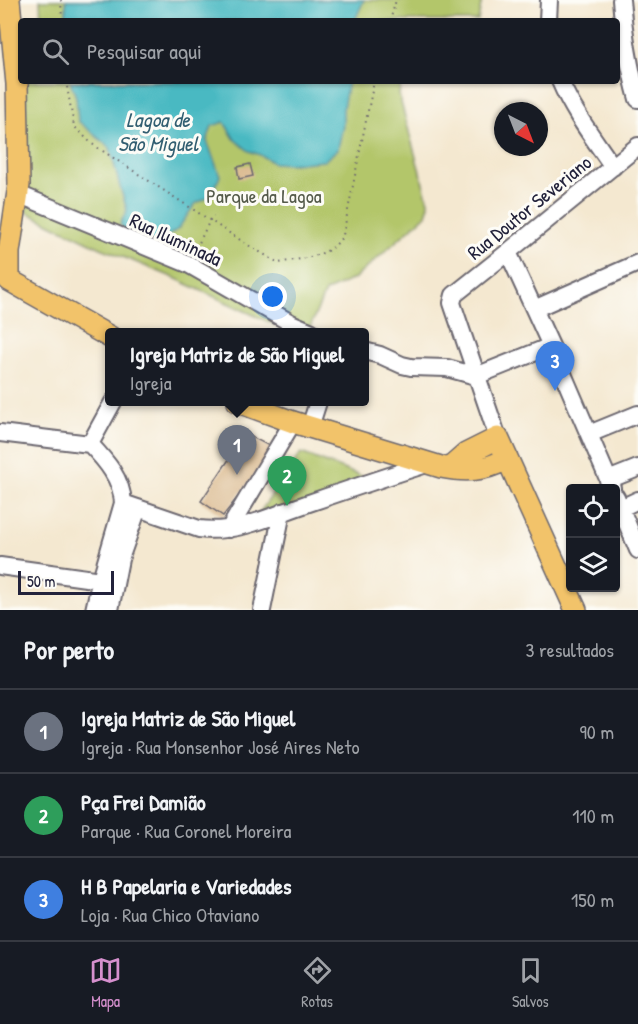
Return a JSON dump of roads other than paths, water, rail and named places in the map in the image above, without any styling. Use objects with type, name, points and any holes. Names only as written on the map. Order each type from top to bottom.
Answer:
[{"type":"main road","points":[[9,0],[17,84],[18,194],[10,240],[9,264],[5,278],[105,334]]},
{"type":"main road","points":[[249,406],[301,425],[450,468],[460,470],[486,468],[507,459]]},
{"type":"main road","points":[[450,468],[466,454],[498,438],[576,610]]},
{"type":"street","points":[[548,18],[549,0]]},
{"type":"street","points":[[621,0],[624,35],[638,99]]},
{"type":"street","points":[[561,84],[581,119],[613,167]]},
{"type":"street","name":"Rua Doutor Severiano","points":[[476,376],[452,303],[456,292],[638,146]]},
{"type":"street","name":"Rua Iluminada","points":[[18,194],[188,264],[302,328]]},
{"type":"street","points":[[508,252],[610,484],[638,468]]},
{"type":"street","points":[[534,309],[638,263]]},
{"type":"street","points":[[369,352],[411,367],[447,368],[476,376],[551,346]]},
{"type":"street","points":[[476,376],[498,438]]},
{"type":"street","points":[[90,444],[111,406]]},
{"type":"street","points":[[229,529],[315,406]]},
{"type":"street","points":[[589,434],[638,414]]},
{"type":"street","points":[[0,433],[90,444],[116,476],[131,506],[199,529],[211,530],[252,524],[394,475],[420,461]]},
{"type":"street","points":[[620,502],[638,500]]},
{"type":"street","points":[[94,610],[108,581],[131,506]]},
{"type":"street","points":[[620,507],[638,550]]},
{"type":"street","points":[[262,610],[282,512]]},
{"type":"street","points":[[0,566],[108,581]]},
{"type":"street","points":[[108,581],[110,610]]},
{"type":"water","points":[[66,0],[364,0],[356,18],[66,18]]},
{"type":"water","name":"Lagoa de São Miguel","points":[[71,84],[347,84],[338,149],[324,161],[274,163],[249,151],[235,140],[224,122],[212,126],[207,141],[220,176],[211,196],[195,204],[178,229],[161,241],[144,242],[124,230],[120,224],[127,210],[110,148],[78,121],[76,97]]},
{"type":"place","name":"H B Papelaria e Variedades","points":[[555,391]]},
{"type":"place","name":"Igreja Matriz de São Miguel","points":[[237,475]]},
{"type":"place","name":"Pça Frei Damião","points":[[287,506]]},
{"type":"park label","name":"Parque da Lagoa","points":[[264,195]]}]
